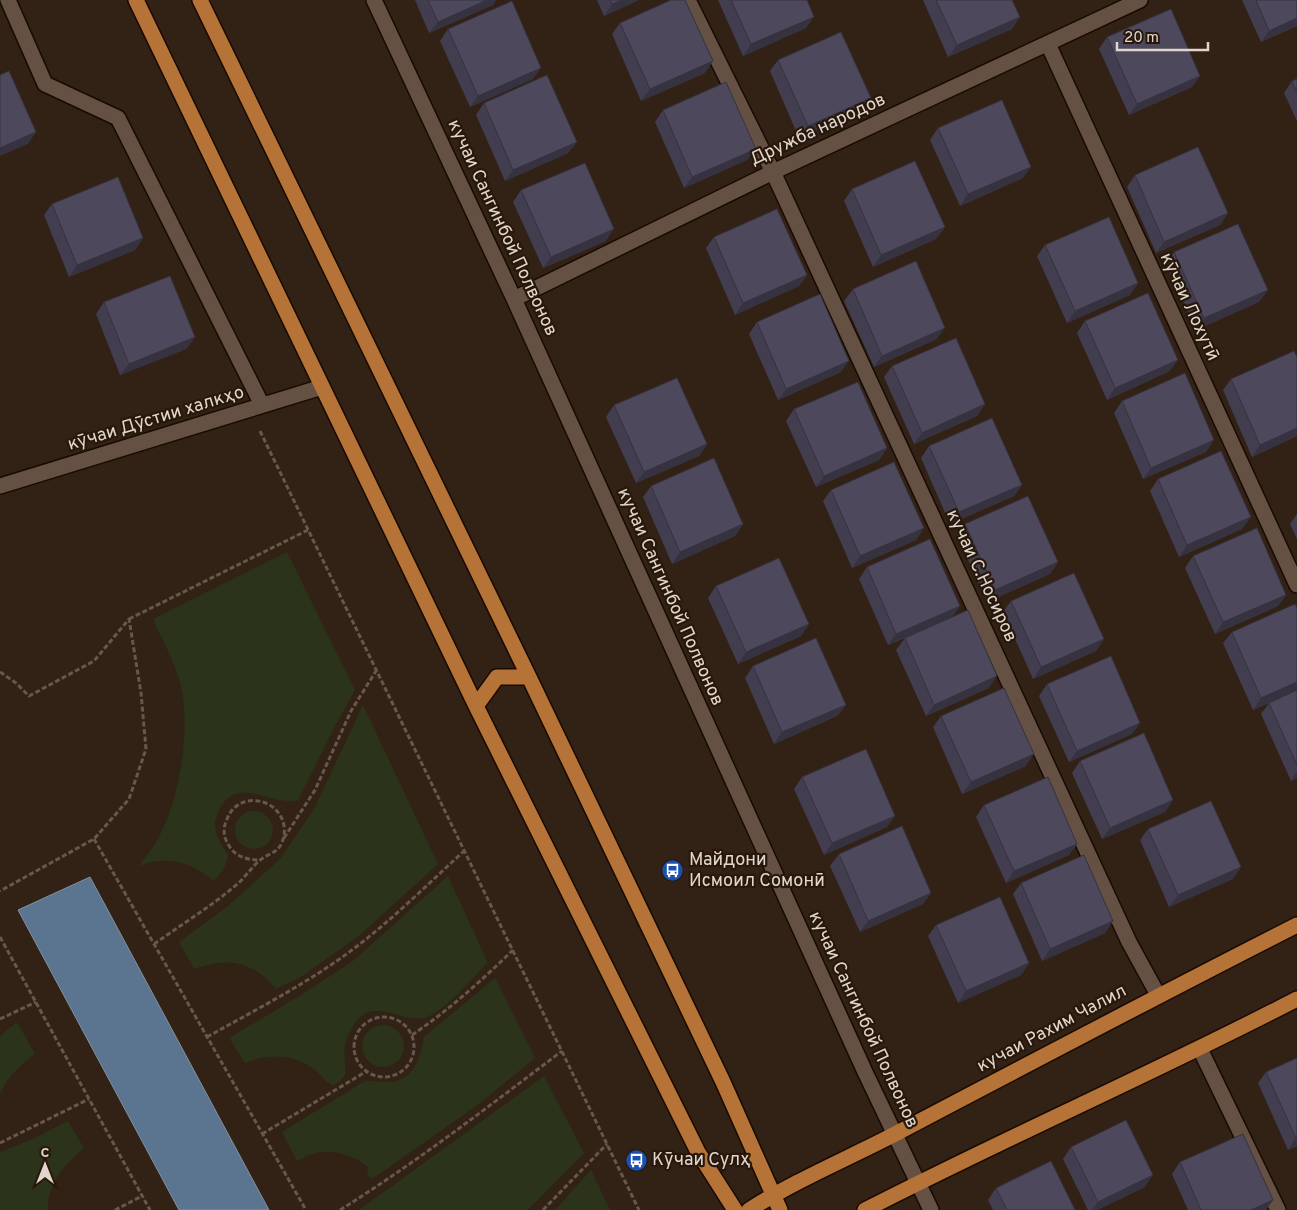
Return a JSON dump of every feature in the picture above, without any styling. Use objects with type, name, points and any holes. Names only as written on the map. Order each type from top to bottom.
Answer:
[{"type":"main road","points":[[136,0],[476,706],[698,1152],[735,1210]]},
{"type":"main road","points":[[200,0],[529,677],[723,1082],[780,1210]]},
{"type":"main road","points":[[476,706],[497,677],[529,677]]},
{"type":"main road","name":"кучаи Рахим Чалил","points":[[749,1210],[773,1195],[895,1134],[952,1102],[1297,924]]},
{"type":"main road","points":[[864,1210],[986,1149],[1200,1049],[1297,999]]},
{"type":"street","points":[[8,0],[45,84],[118,118],[256,407]]},
{"type":"street","name":"кучаи Сангинбой Полвонов","points":[[374,0],[514,299],[865,1072],[930,1210]]},
{"type":"street","name":"кучаи С.Носиров","points":[[688,0],[773,172],[1129,942],[1158,995]]},
{"type":"street","name":"Дружба народов","points":[[514,299],[773,172],[1140,0]]},
{"type":"street","name":"кӯчаи Лохутӣ","points":[[1048,44],[1297,585]]},
{"type":"street","name":"кӯчаи Дӯстии халкҳо","points":[[0,486],[322,387]]},
{"type":"street","points":[[1200,1049],[1278,1210]]},
{"type":"path","points":[[256,407],[308,530],[639,1210]]},
{"type":"path","points":[[0,672],[16,683],[29,696],[94,661],[129,619],[308,530]]},
{"type":"path","points":[[0,891],[94,839],[129,799],[146,749],[141,693],[129,619]]},
{"type":"path","points":[[154,944],[236,886],[260,860],[270,856],[277,850],[314,790],[351,711],[376,670]]},
{"type":"path","points":[[260,860],[241,857],[227,844],[224,824],[228,814],[234,807],[243,802],[253,800],[272,805],[279,812],[283,821],[283,841]]},
{"type":"path","points":[[94,839],[306,1210]]},
{"type":"path","points":[[207,1037],[316,974],[356,947],[464,850]]},
{"type":"path","points":[[0,937],[150,1210]]},
{"type":"path","points":[[412,1035],[442,1015],[477,985],[512,950]]},
{"type":"path","points":[[0,1019],[36,1002]]},
{"type":"path","points":[[391,1017],[400,1021],[412,1035],[414,1052],[406,1067],[391,1076],[383,1077],[367,1071],[360,1065],[356,1057],[355,1039],[359,1030],[373,1018],[391,1017]]},
{"type":"path","points":[[340,1210],[377,1187],[562,1051]]},
{"type":"path","points":[[262,1134],[367,1071]]},
{"type":"path","points":[[0,1143],[88,1099]]},
{"type":"path","points":[[543,1210],[607,1144]]},
{"type":"path","points":[[115,1210],[142,1196]]},
{"type":"green space","points":[[287,552],[355,690],[298,800],[288,801],[243,793],[233,795],[225,802],[217,815],[215,826],[219,841],[228,854],[225,866],[214,881],[197,869],[178,862],[159,861],[139,866],[155,844],[170,811],[176,793],[183,754],[184,716],[179,678],[153,619]]},
{"type":"green space","points":[[363,705],[438,864],[360,935],[304,975],[276,989],[258,972],[238,964],[228,962],[217,963],[194,969],[179,942],[228,906],[280,859],[314,809]]},
{"type":"green space","points":[[254,811],[268,816],[273,830],[268,844],[254,849],[240,844],[235,830],[240,816]]},
{"type":"green space","points":[[448,876],[488,963],[451,1000],[435,1013],[418,1019],[379,1011],[369,1012],[361,1017],[347,1037],[344,1051],[345,1075],[339,1082],[333,1085],[307,1065],[290,1058],[263,1058],[245,1063],[229,1038],[353,961]]},
{"type":"green space","points":[[495,978],[535,1058],[480,1103],[374,1178],[369,1177],[367,1173],[368,1167],[356,1159],[334,1152],[319,1152],[297,1161],[282,1132],[365,1081],[388,1082],[404,1078],[410,1073],[418,1060],[424,1037]]},
{"type":"green space","points":[[17,1022],[35,1054],[14,1072],[0,1094],[0,1036]]},
{"type":"green space","points":[[383,1025],[398,1031],[404,1046],[398,1061],[383,1067],[368,1061],[362,1046],[368,1031]]},
{"type":"green space","points":[[544,1076],[584,1153],[528,1210],[359,1210]]},
{"type":"green space","points":[[68,1121],[84,1148],[70,1160],[58,1175],[50,1192],[48,1210],[0,1210],[0,1152],[33,1139]]},
{"type":"green space","points":[[591,1170],[610,1210],[555,1210]]},
{"type":"water","points":[[90,877],[269,1210],[179,1210],[18,910]]},
{"type":"building","points":[[428,0],[487,0],[438,22]]},
{"type":"building","points":[[610,0],[622,0],[612,4]]},
{"type":"building","points":[[671,0],[685,0],[713,61],[650,89],[620,23]]},
{"type":"building","points":[[731,0],[807,0],[814,17],[751,44]]},
{"type":"building","points":[[936,0],[1012,0],[1020,17],[957,45]]},
{"type":"building","points":[[1256,0],[1297,0],[1297,18],[1269,31]]},
{"type":"building","points":[[512,1],[541,68],[478,96],[448,29]]},
{"type":"building","points":[[1171,9],[1200,76],[1137,104],[1107,37]]},
{"type":"building","points":[[841,32],[871,98],[808,126],[778,60]]},
{"type":"building","points":[[9,71],[36,132],[0,148],[0,75]]},
{"type":"building","points":[[547,75],[577,142],[513,170],[484,103]]},
{"type":"building","points":[[1297,79],[1297,92],[1292,81]]},
{"type":"building","points":[[726,82],[756,149],[692,177],[663,110]]},
{"type":"building","points":[[1002,100],[1031,167],[968,194],[938,128]]},
{"type":"building","points":[[1198,147],[1228,213],[1164,242],[1135,175]]},
{"type":"building","points":[[915,161],[945,227],[881,255],[852,189]]},
{"type":"building","points":[[585,163],[614,229],[551,257],[521,190]]},
{"type":"building","points":[[118,177],[143,238],[77,265],[52,204]]},
{"type":"building","points":[[777,209],[807,275],[743,303],[714,237]]},
{"type":"building","points":[[1109,217],[1138,283],[1075,311],[1045,245]]},
{"type":"building","points":[[1238,224],[1268,290],[1204,318],[1174,252]]},
{"type":"building","points":[[916,261],[945,328],[882,356],[853,289]]},
{"type":"building","points":[[170,276],[195,337],[129,364],[104,302]]},
{"type":"building","points":[[1148,293],[1178,360],[1115,388],[1085,321]]},
{"type":"building","points":[[820,294],[849,361],[786,389],[757,322]]},
{"type":"building","points":[[956,338],[985,404],[922,433],[892,366]]},
{"type":"building","points":[[1294,351],[1297,357],[1297,428],[1260,445],[1231,379]]},
{"type":"building","points":[[1185,373],[1214,440],[1151,468],[1122,401]]},
{"type":"building","points":[[677,378],[707,444],[644,472],[614,405]]},
{"type":"building","points":[[858,382],[887,448],[824,476],[794,409]]},
{"type":"building","points":[[992,418],[1022,485],[959,512],[929,446]]},
{"type":"building","points":[[1221,451],[1251,517],[1187,545],[1158,479]]},
{"type":"building","points":[[714,458],[743,524],[680,552],[651,486]]},
{"type":"building","points":[[894,462],[924,528],[860,556],[831,490]]},
{"type":"building","points":[[1028,496],[1058,562],[995,590],[965,524]]},
{"type":"building","points":[[1257,528],[1286,595],[1223,622],[1193,556]]},
{"type":"building","points":[[930,539],[960,606],[896,634],[867,567]]},
{"type":"building","points":[[779,558],[809,624],[746,652],[716,586]]},
{"type":"building","points":[[1074,573],[1104,639],[1041,667],[1011,601]]},
{"type":"building","points":[[1295,604],[1297,608],[1297,682],[1261,698],[1232,632]]},
{"type":"building","points":[[968,610],[997,676],[934,705],[905,638]]},
{"type":"building","points":[[816,638],[846,705],[782,732],[753,666]]},
{"type":"building","points":[[1111,656],[1140,723],[1077,751],[1047,684]]},
{"type":"building","points":[[1004,688],[1034,754],[971,782],[941,716]]},
{"type":"building","points":[[1297,690],[1297,765],[1269,703]]},
{"type":"building","points":[[1144,733],[1173,800],[1110,828],[1080,761]]},
{"type":"building","points":[[866,749],[895,816],[832,843],[802,777]]},
{"type":"building","points":[[1048,777],[1077,844],[1014,871],[984,805]]},
{"type":"building","points":[[1211,801],[1241,867],[1178,895],[1148,829]]},
{"type":"building","points":[[902,826],[931,893],[868,921],[839,854]]},
{"type":"building","points":[[1084,855],[1113,921],[1050,949],[1021,883]]},
{"type":"building","points":[[1000,897],[1029,963],[966,991],[936,925]]},
{"type":"building","points":[[1297,1058],[1297,1138],[1296,1138],[1266,1072]]},
{"type":"building","points":[[1126,1120],[1153,1175],[1098,1202],[1071,1147]]},
{"type":"building","points":[[1243,1134],[1273,1200],[1251,1210],[1201,1210],[1180,1162]]},
{"type":"building","points":[[1051,1161],[1075,1210],[1007,1210],[996,1188]]},
{"type":"place","name":"Майдони Исмоил Сомонӣ","points":[[673,870]]},
{"type":"place","name":"Кӯчаи Сулҳ","points":[[636,1160]]}]
